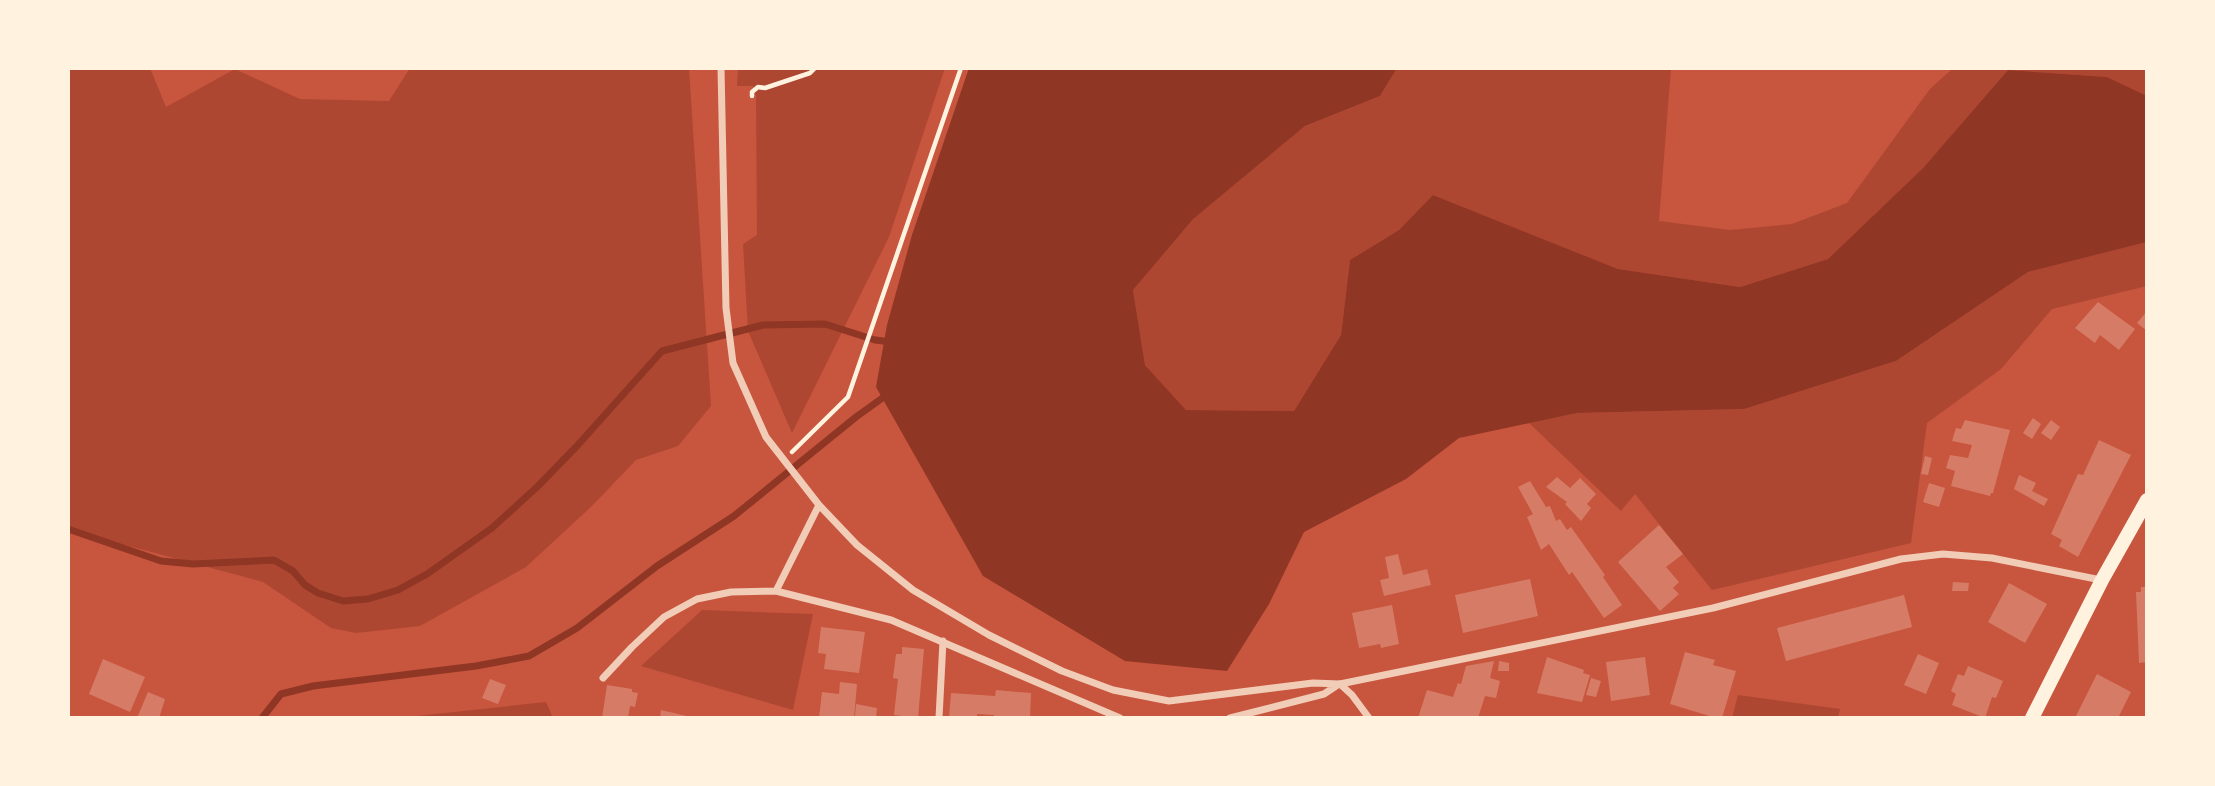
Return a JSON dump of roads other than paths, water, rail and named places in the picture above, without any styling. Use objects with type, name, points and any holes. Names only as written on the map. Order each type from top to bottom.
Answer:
[{"type":"main road","points":[[2032,718],[2102,580],[2147,500]]},
{"type":"street","points":[[721,68],[728,324],[733,363],[766,437],[819,505],[857,545],[913,590],[1001,641],[1062,671],[1113,690],[1169,701],[1313,683],[1340,684],[1713,608],[1901,559],[1943,554],[1992,558],[2102,580]]},
{"type":"street","points":[[776,591],[819,505]]},
{"type":"street","points":[[603,678],[664,617],[697,599],[731,592],[776,591],[891,620],[1120,718]]},
{"type":"street","points":[[939,718],[943,641]]},
{"type":"street","points":[[1230,718],[1324,694],[1340,684]]},
{"type":"street","points":[[1340,684],[1369,718]]},
{"type":"waterway","points":[[68,529],[161,561],[193,564],[274,560],[293,571],[305,585],[318,593],[343,601],[368,599],[398,590],[427,574],[492,528],[576,447],[662,351],[763,325],[825,324],[875,340],[892,342]]},
{"type":"waterway","points":[[262,718],[281,694],[313,686],[476,666],[529,656],[577,628],[657,566],[734,516],[888,394]]}]
